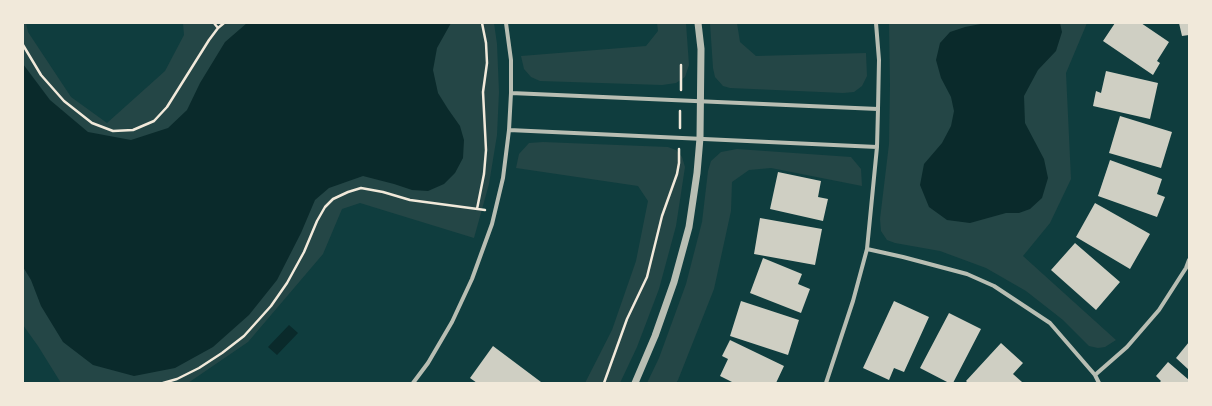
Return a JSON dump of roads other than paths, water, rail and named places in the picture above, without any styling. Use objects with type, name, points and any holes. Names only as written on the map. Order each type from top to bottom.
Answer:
[{"type":"street","points":[[414,383],[428,363],[452,322],[472,279],[492,224],[503,178],[509,130],[511,60],[506,23]]},
{"type":"street","points":[[634,383],[655,336],[674,282],[689,227],[697,173],[700,138],[701,48],[698,23]]},
{"type":"street","points":[[826,383],[853,301],[867,249],[877,147],[879,60],[876,23]]},
{"type":"street","points":[[511,93],[878,109]]},
{"type":"street","points":[[509,130],[877,147]]},
{"type":"street","points":[[867,249],[967,274],[994,286],[1050,323],[1095,375],[1099,383]]},
{"type":"street","points":[[1095,375],[1127,347],[1159,310],[1186,268],[1189,260]]}]
